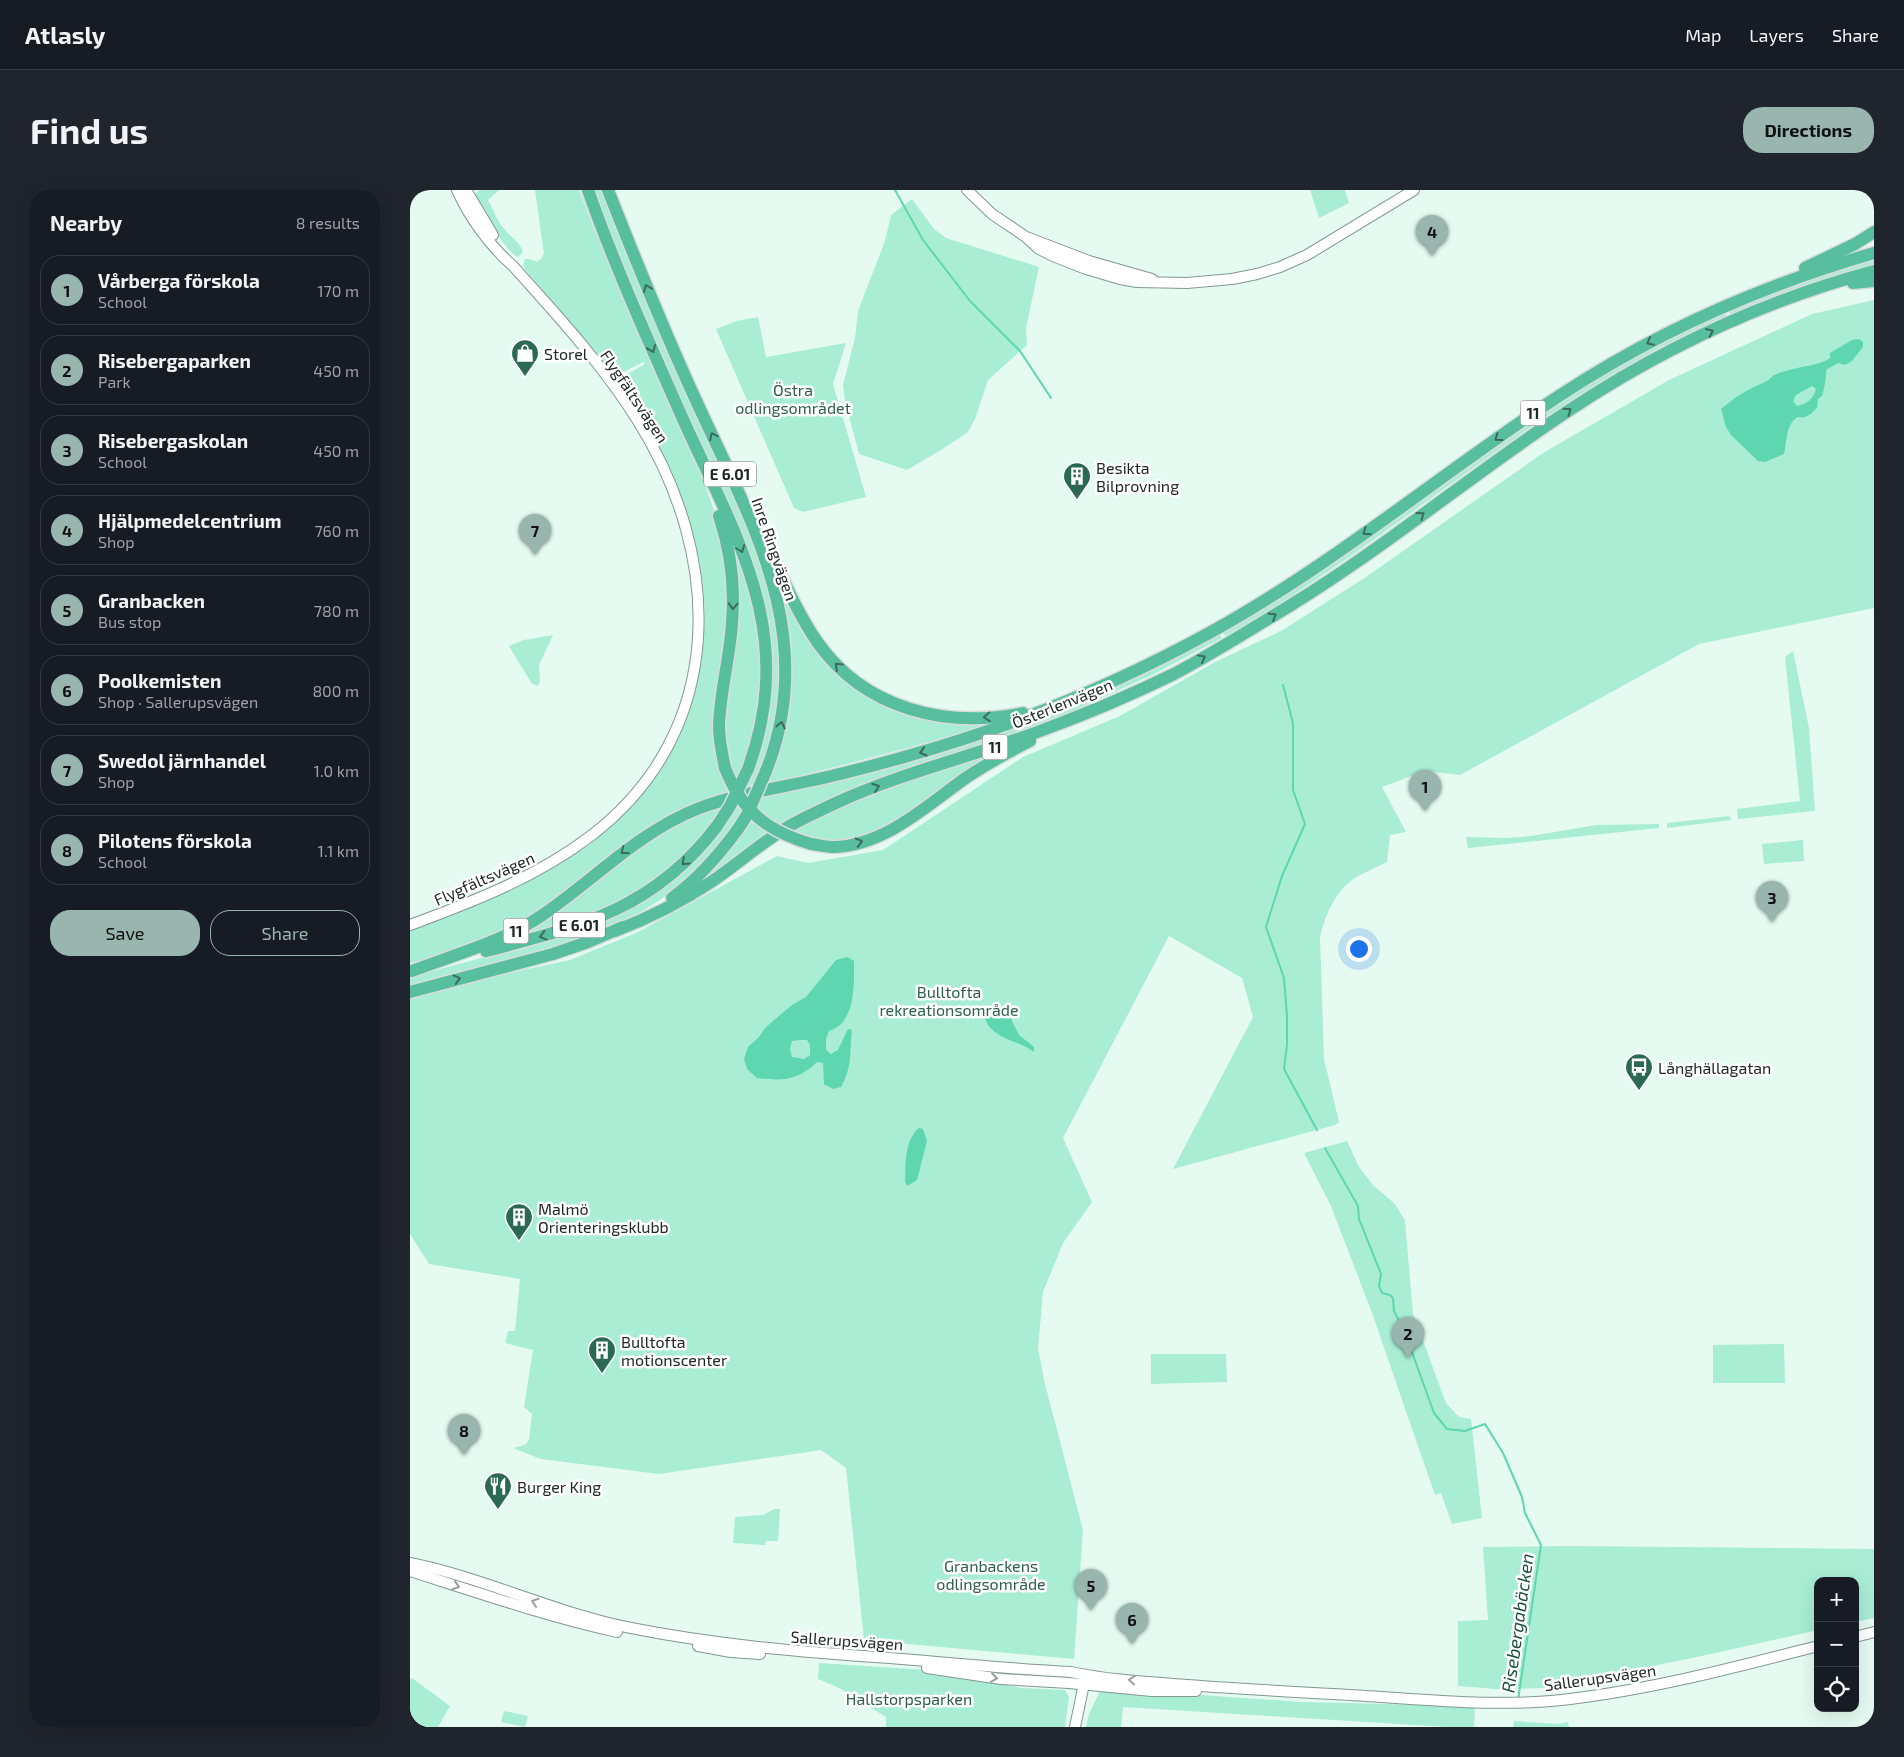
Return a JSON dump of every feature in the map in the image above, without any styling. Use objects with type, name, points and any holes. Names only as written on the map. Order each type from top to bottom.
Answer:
[{"type":"highway","name":"Inre Ringvägen","points":[[411,971],[549,934],[600,918],[650,891],[671,876],[693,855],[717,826],[730,806],[748,768],[762,723],[768,656],[756,590],[740,545],[660,368],[586,190]]},
{"type":"highway","name":"Inre Ringvägen","points":[[410,992],[553,954],[588,942],[646,915],[683,890],[707,867],[747,815],[774,751],[784,712],[787,672],[783,627],[778,600],[769,570],[723,456],[681,368],[608,190]]},
{"type":"highway","points":[[1680,326],[1724,301],[1819,261],[1855,244],[1874,232]]},
{"type":"highway","name":"11","points":[[1680,326],[1776,286],[1874,254]]},
{"type":"highway","name":"11","points":[[1785,301],[1874,271]]},
{"type":"highway","points":[[1785,301],[1833,286],[1874,281]]},
{"type":"highway","name":"Österlenvägen","points":[[615,931],[642,921],[685,898],[793,824],[815,813],[898,778],[1047,728],[1172,674],[1231,641],[1312,591],[1513,449],[1611,384],[1721,326],[1785,301]]},
{"type":"highway","name":"Österlenvägen","points":[[411,971],[496,940],[526,925],[562,901],[629,848],[673,820],[719,801],[815,780],[940,747],[1015,722],[1128,675],[1221,626],[1292,584],[1559,396],[1601,369],[1680,326]]},
{"type":"highway","points":[[693,441],[722,525],[732,570],[732,623],[720,706],[719,728],[725,768],[741,800],[761,821],[793,839],[811,844],[834,846],[874,838],[892,830],[967,777],[1003,755],[1172,674]]},
{"type":"highway","points":[[723,456],[796,607],[818,643],[832,659],[863,686],[885,699],[906,708],[928,715],[948,718],[1013,715],[1069,701]]},
{"type":"main road","name":"Flygfältsvägen","points":[[457,190],[482,230],[502,257],[513,266]]},
{"type":"main road","name":"Flygfältsvägen","points":[[410,925],[484,897],[521,880],[578,845],[622,809],[651,774],[672,740],[687,701],[696,658],[700,616],[697,576],[680,510],[658,458],[617,390],[592,357],[513,266],[466,190]]},
{"type":"main road","points":[[967,190],[992,214],[1026,237],[1039,249],[1086,269],[1137,282],[1187,282],[1225,280],[1257,274],[1280,266],[1307,255],[1414,190]]},
{"type":"main road","name":"Sallerupsvägen","points":[[410,1563],[434,1568],[569,1613],[630,1628],[769,1649],[1070,1672],[1084,1680]]},
{"type":"main road","name":"Sallerupsvägen","points":[[410,1571],[567,1621],[629,1635],[731,1652],[896,1665],[1001,1679],[1084,1680],[1152,1691],[1292,1692],[1523,1702],[1610,1694],[1719,1671],[1814,1647]]},
{"type":"main road","points":[[1859,1636],[1874,1632]]},
{"type":"main road","points":[[1075,1727],[1084,1680]]},
{"type":"green space","points":[[480,190],[499,190],[488,200],[501,224],[522,249],[523,252],[518,257],[500,238],[482,209],[474,194]]},
{"type":"green space","points":[[535,190],[579,190],[599,241],[701,474],[723,535],[730,582],[720,690],[732,792],[710,799],[571,888],[521,923],[451,952],[410,963],[410,929],[482,903],[530,880],[590,844],[635,800],[665,760],[680,730],[692,700],[703,643],[704,602],[700,563],[690,524],[677,487],[659,450],[617,380],[645,364],[643,362],[614,377],[525,269],[523,265],[525,259],[537,262],[544,254]]},
{"type":"green space","points":[[593,190],[603,190],[762,564],[780,642],[779,710],[758,781],[745,788],[769,710],[772,666],[767,617]]},
{"type":"green space","points":[[1310,190],[1345,190],[1349,203],[1319,218]]},
{"type":"green space","points":[[912,199],[934,229],[946,238],[1039,267],[1026,328],[1027,345],[988,380],[975,419],[968,432],[907,470],[859,454],[845,401],[843,385],[855,338],[858,311],[885,241],[891,215]]},
{"type":"green space","points":[[1874,257],[1874,264],[1828,277],[1731,315],[1728,309]]},
{"type":"green space","name":"Bulltofta rekreationsområde","points":[[1874,300],[1874,608],[1699,644],[1460,775],[1425,771],[1382,787],[1406,832],[1390,835],[1387,862],[1356,877],[1340,892],[1328,913],[1320,937],[1324,1059],[1339,1122],[1335,1125],[1173,1169],[1253,1017],[1242,978],[1169,936],[1063,1138],[1092,1202],[1063,1243],[1043,1292],[1038,1348],[1044,1380],[1083,1530],[1074,1659],[864,1640],[846,1468],[821,1450],[659,1474],[541,1459],[513,1448],[525,1445],[529,1440],[532,1414],[524,1407],[533,1350],[505,1343],[508,1331],[515,1331],[520,1279],[429,1264],[410,1234],[410,999],[440,988],[570,960],[638,932],[777,856],[808,863],[883,850],[1023,757],[1120,716],[1215,662],[1281,631],[1366,577],[1543,453],[1669,380],[1812,314]]},
{"type":"green space","points":[[1723,310],[1726,317],[1659,349],[1594,386],[1532,426],[1289,598],[1225,636],[1222,631],[1591,379]]},
{"type":"green space","name":"Östra odlingsområdet","points":[[758,317],[766,357],[846,343],[833,384],[866,497],[803,512],[794,508],[716,329],[737,321]]},
{"type":"green space","points":[[732,540],[745,573],[759,633],[761,695],[749,751],[736,784],[723,743]]},
{"type":"green space","points":[[774,570],[809,634],[881,700],[998,721],[912,747],[768,784],[778,757],[784,730],[789,704],[790,677],[787,624]]},
{"type":"green space","points":[[1218,633],[1222,638],[1152,675],[1077,709],[1007,736],[869,781],[818,804],[778,827],[755,810],[763,795],[922,755]]},
{"type":"green space","points":[[553,635],[539,665],[540,681],[538,686],[532,684],[509,646],[524,640]]},
{"type":"green space","points":[[1793,651],[1809,728],[1815,811],[1738,819],[1737,809],[1800,801],[1785,657]]},
{"type":"green space","points":[[1012,744],[945,790],[869,836],[832,843],[788,833],[834,807]]},
{"type":"green space","points":[[739,804],[744,809],[740,817],[712,853],[682,884],[647,908],[616,925],[583,939],[513,961],[410,987],[410,977],[535,944],[623,912]]},
{"type":"green space","points":[[724,805],[687,852],[654,881],[614,904],[592,913],[548,929],[503,942],[634,850],[685,820]]},
{"type":"green space","points":[[751,816],[771,832],[695,886]]},
{"type":"green space","points":[[1730,816],[1731,820],[1667,828],[1667,823]]},
{"type":"green space","points":[[1659,824],[1659,828],[1468,848],[1466,837],[1506,838],[1531,836],[1596,825]]},
{"type":"green space","points":[[1803,840],[1804,861],[1764,864],[1762,844]]},
{"type":"green space","points":[[1347,1141],[1359,1167],[1374,1186],[1395,1204],[1405,1221],[1413,1314],[1446,1403],[1459,1417],[1471,1419],[1482,1518],[1452,1524],[1441,1493],[1435,1495],[1372,1313],[1331,1206],[1304,1153]]},
{"type":"green space","points":[[1784,1344],[1785,1383],[1713,1383],[1713,1345]]},
{"type":"green space","points":[[1151,1354],[1226,1354],[1227,1382],[1151,1384]]},
{"type":"green space","points":[[774,1509],[780,1509],[778,1541],[766,1541],[765,1545],[733,1543],[735,1517],[763,1515]]},
{"type":"green space","points":[[1483,1547],[1874,1549],[1874,1618],[1859,1621],[1859,1577],[1814,1577],[1814,1631],[1545,1688],[1495,1689],[1458,1686],[1458,1621],[1488,1620]]},
{"type":"green space","name":"Hallstorpsparken","points":[[819,1663],[927,1670],[1021,1688],[1065,1690],[1069,1697],[1065,1727],[886,1727],[886,1717],[841,1689],[818,1679]]},
{"type":"green space","points":[[412,1678],[450,1706],[438,1727],[410,1727],[410,1680]]},
{"type":"green space","points":[[1100,1691],[1142,1695],[1187,1694],[1301,1702],[1475,1706],[1474,1727],[1447,1727],[1123,1707],[1121,1727],[1086,1727],[1089,1714]]},
{"type":"green space","points":[[504,1711],[528,1716],[525,1727],[501,1722]]},
{"type":"green space","points":[[1514,1721],[1559,1724],[1568,1722],[1569,1727],[1513,1727]]},
{"type":"shaded area","points":[[1859,339],[1863,342],[1863,347],[1852,361],[1845,365],[1838,363],[1826,370],[1824,390],[1822,396],[1818,399],[1817,408],[1806,417],[1798,417],[1791,423],[1784,454],[1765,462],[1758,461],[1731,435],[1726,427],[1721,409],[1726,405],[1747,390],[1774,375],[1825,361],[1830,358],[1830,353],[1852,340]],"holes":[[[1812,386],[1816,389],[1813,396],[1806,402],[1797,406],[1793,401],[1796,395]]]},
{"type":"shaded area","points":[[847,957],[854,961],[852,1002],[849,1011],[838,1027],[829,1031],[826,1039],[826,1050],[831,1054],[838,1050],[848,1029],[852,1030],[849,1066],[841,1087],[833,1089],[824,1084],[823,1063],[817,1062],[803,1073],[789,1078],[757,1078],[747,1069],[744,1059],[748,1047],[766,1027],[792,1005],[806,997],[836,960]],"holes":[[[807,1040],[810,1045],[810,1055],[804,1059],[792,1057],[790,1049],[792,1041]]]},
{"type":"shaded area","points":[[1001,1008],[1008,1013],[1019,1035],[1034,1047],[1034,1052],[1004,1038],[991,1029],[984,1014],[986,1011]]},
{"type":"shaded area","points":[[919,1128],[923,1129],[927,1141],[917,1180],[907,1186],[905,1181],[908,1146],[914,1133]]},
{"type":"waterway","points":[[895,190],[923,240],[970,301],[1020,351],[1051,398]]},
{"type":"waterway","points":[[1283,685],[1293,723],[1293,790],[1305,824],[1282,876],[1266,927],[1284,978],[1287,1016],[1287,1045],[1284,1069],[1317,1130]]},
{"type":"waterway","name":"Risebergabäcken","points":[[1325,1148],[1358,1206],[1359,1219],[1381,1274],[1379,1286],[1382,1293],[1393,1298],[1394,1311],[1404,1330],[1434,1413],[1447,1429],[1465,1431],[1485,1424],[1503,1453],[1522,1497],[1525,1513],[1541,1545],[1518,1700]]},
{"type":"place","name":"Hjälpmedelcentrium","points":[[1432,256]]},
{"type":"place","name":"Storel","points":[[525,377]]},
{"type":"place","name":"Besikta Bilprovning","points":[[1077,500]]},
{"type":"place","name":"Swedol järnhandel","points":[[535,555]]},
{"type":"place","name":"Vårberga förskola","points":[[1425,811]]},
{"type":"place","name":"Risebergaskolan","points":[[1772,922]]},
{"type":"place","name":"Långhällagatan","points":[[1639,1091]]},
{"type":"place","name":"Malmö Orienteringsklubb","points":[[519,1241]]},
{"type":"place","name":"Risebergaparken","points":[[1408,1358]]},
{"type":"place","name":"Bulltofta motionscenter","points":[[602,1374]]},
{"type":"place","name":"Pilotens förskola","points":[[464,1455]]},
{"type":"place","name":"Burger King","points":[[498,1510]]},
{"type":"place","name":"Granbacken","points":[[1091,1610]]},
{"type":"place","name":"Poolkemisten","points":[[1132,1644]]},
{"type":"park label","name":"Granbackens odlingsområde","points":[[991,1574]]}]
